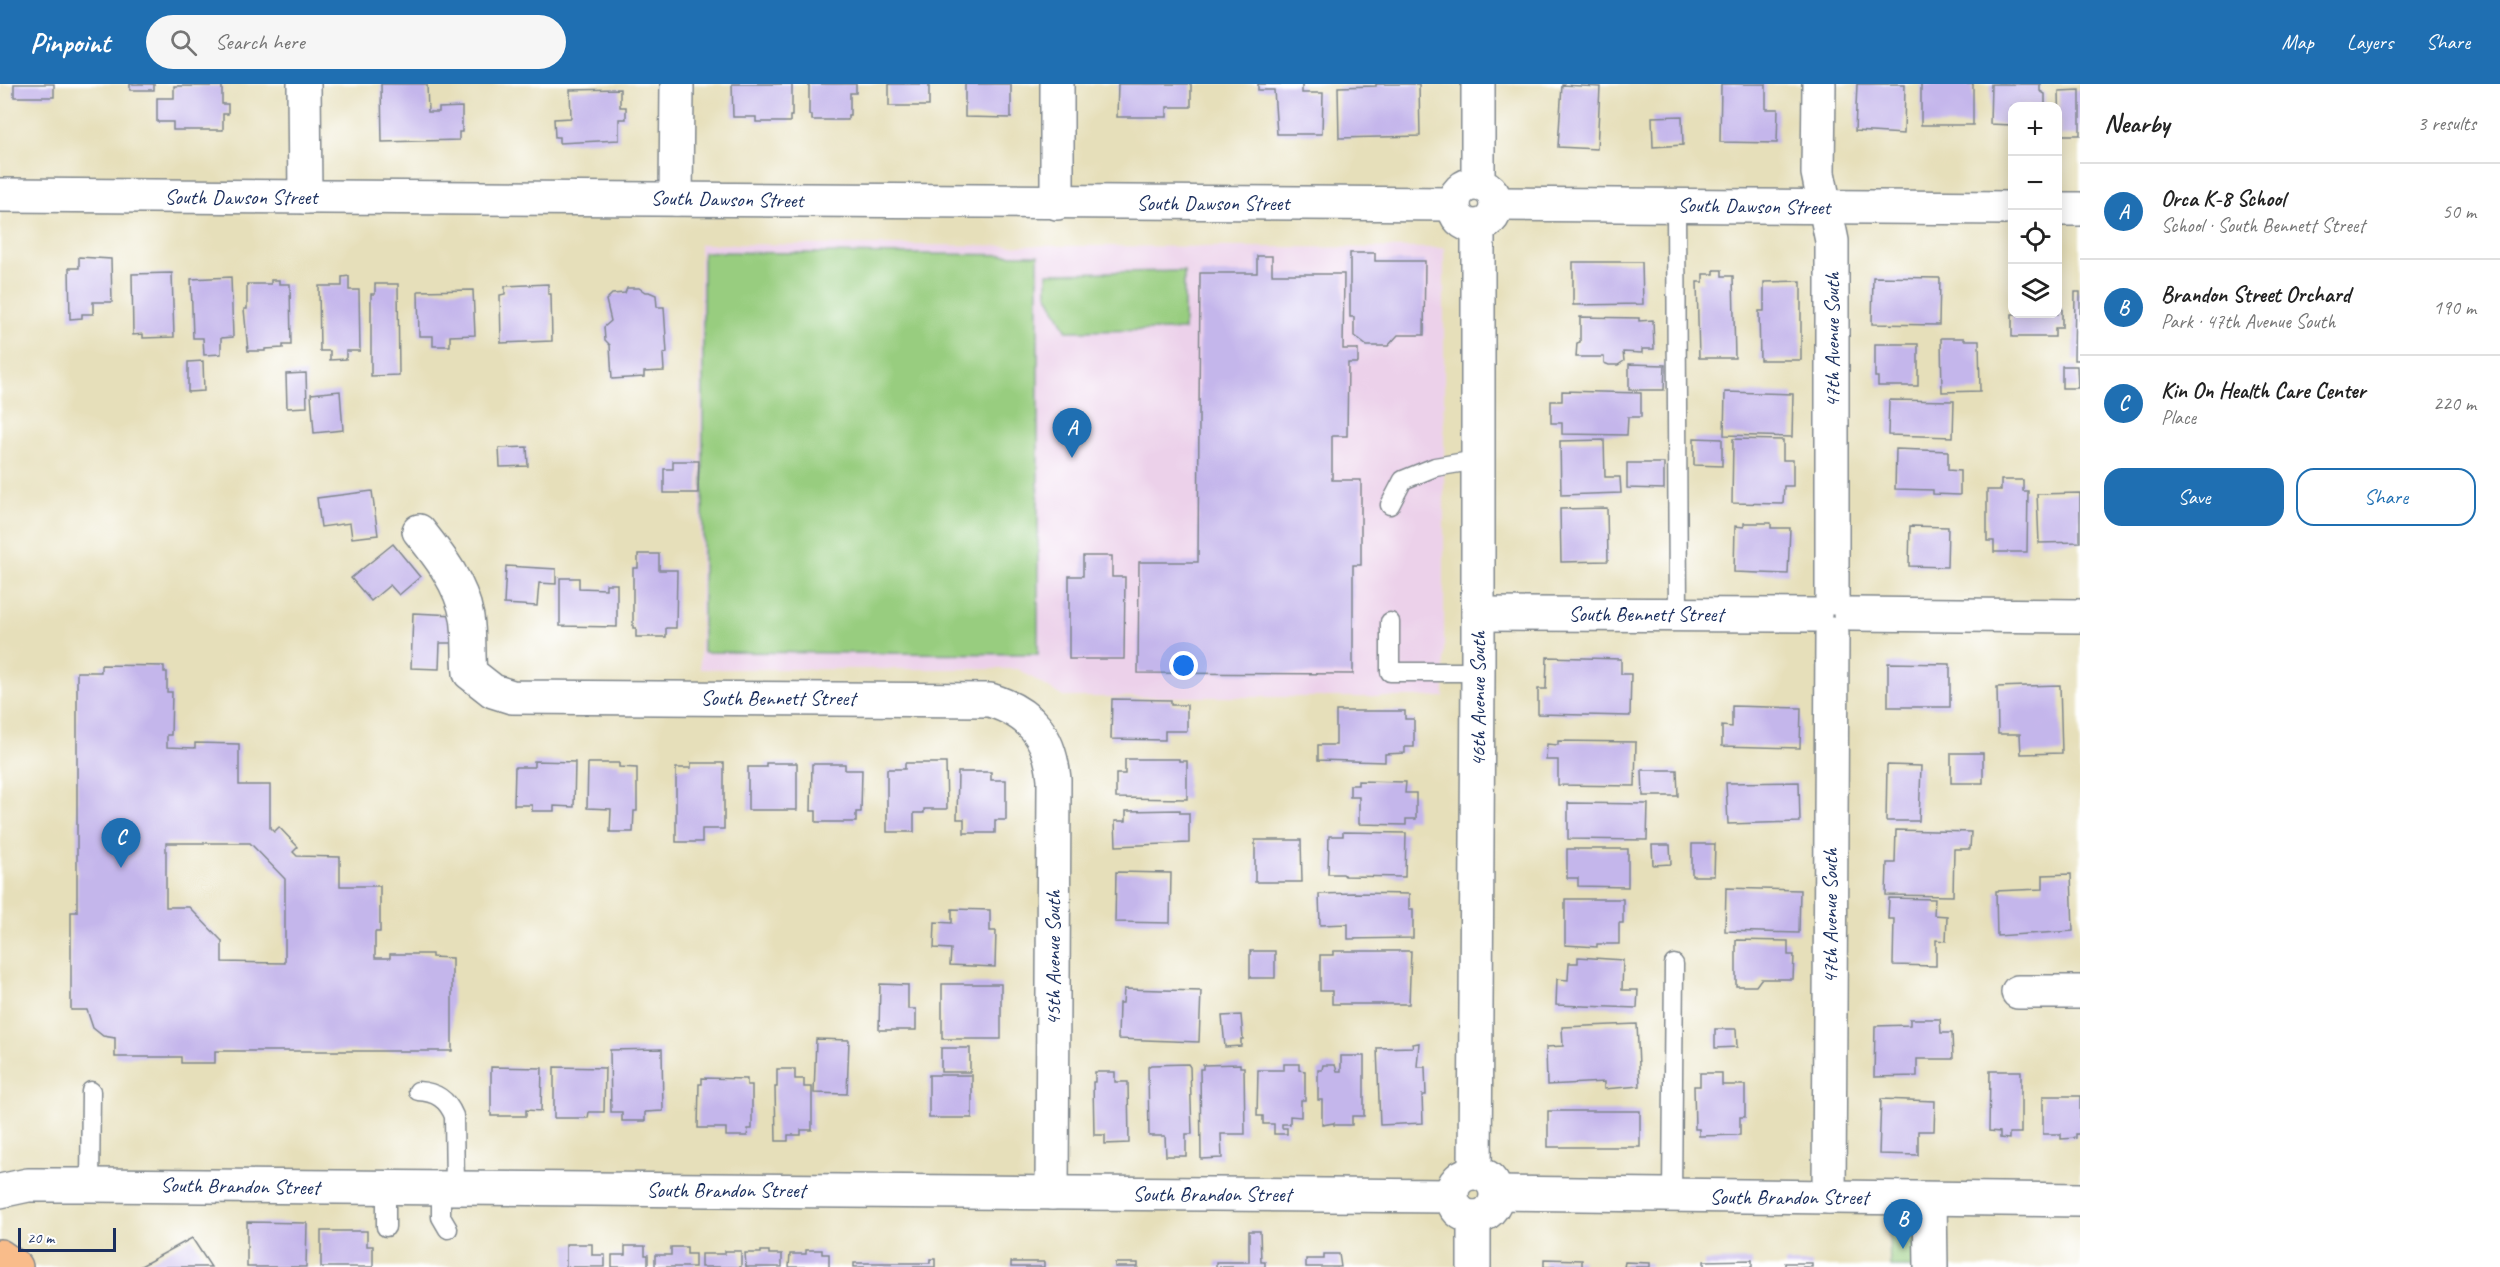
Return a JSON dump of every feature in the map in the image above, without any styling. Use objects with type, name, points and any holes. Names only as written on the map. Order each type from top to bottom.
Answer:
[{"type":"main road","points":[[0,1256],[16,1267]]},
{"type":"street","points":[[304,84],[305,197]]},
{"type":"street","points":[[676,199],[677,84]]},
{"type":"street","points":[[1057,84],[1057,203]]},
{"type":"street","name":"46th Avenue South","points":[[1478,84],[1478,672],[1486,1183]]},
{"type":"street","name":"47th Avenue South","points":[[1818,84],[1818,173],[1832,241],[1829,1197]]},
{"type":"street","name":"South Dawson Street","points":[[0,195],[2008,208]]},
{"type":"street","points":[[2062,209],[2080,209]]},
{"type":"street","name":"South Bennett Street","points":[[419,531],[442,560],[459,590],[467,617],[470,673],[493,691],[512,697],[990,700],[1007,705],[1023,714],[1036,727]]},
{"type":"street","name":"South Bennett Street","points":[[1478,614],[2080,615]]},
{"type":"street","name":"45th Avenue South","points":[[1036,727],[1049,752],[1054,779],[1052,1193]]},
{"type":"street","points":[[2018,993],[2080,992]]},
{"type":"street","points":[[1474,1267],[1456,1181],[1468,1173],[1486,1183]]},
{"type":"street","name":"South Brandon Street","points":[[1486,1183],[1672,1197],[2080,1200]]},
{"type":"street","name":"South Brandon Street","points":[[0,1191],[28,1185],[90,1185],[1052,1193],[1463,1206]]},
{"type":"street","points":[[1930,1199],[1931,1267]]},
{"type":"lane","points":[[1677,205],[1678,615]]},
{"type":"lane","points":[[1390,506],[1403,480],[1435,467],[1477,460]]},
{"type":"lane","points":[[1390,622],[1390,672],[1478,672]]},
{"type":"lane","points":[[1672,1197],[1674,964]]},
{"type":"lane","points":[[90,1185],[91,1091]]},
{"type":"lane","points":[[418,1091],[436,1095],[450,1107],[454,1116],[448,1188],[441,1217],[448,1229]]},
{"type":"lane","points":[[386,1188],[386,1227]]},
{"type":"shaded area","points":[[700,244],[1444,248],[1444,697],[1063,697],[1018,669],[700,669]]},
{"type":"green space","points":[[703,252],[1038,255],[1038,654],[703,652]]},
{"type":"green space","points":[[1184,271],[1184,330],[1067,331],[1047,293],[1047,273]]},
{"type":"green space","points":[[1889,1231],[1916,1231],[1916,1267],[1890,1267]]},
{"type":"building","points":[[14,84],[54,84],[54,97],[14,97]]},
{"type":"building","points":[[130,84],[154,84],[154,90],[130,90]]},
{"type":"building","points":[[381,84],[427,84],[428,112],[439,112],[439,108],[462,107],[462,132],[459,132],[459,140],[382,142]]},
{"type":"building","points":[[732,84],[792,84],[790,122],[756,122],[756,117],[733,117]]},
{"type":"building","points":[[809,84],[856,84],[856,93],[850,93],[848,120],[812,120],[812,115],[809,115]]},
{"type":"building","points":[[889,84],[929,84],[929,106],[889,106]]},
{"type":"building","points":[[965,84],[1011,84],[1011,118],[965,117]]},
{"type":"building","points":[[1118,84],[1191,84],[1191,107],[1167,107],[1167,117],[1117,117]]},
{"type":"building","points":[[1258,84],[1302,84],[1302,93],[1323,93],[1322,134],[1277,134],[1274,90],[1258,90]]},
{"type":"building","points":[[1376,84],[1419,84],[1420,136],[1339,138],[1338,87],[1376,86]]},
{"type":"building","points":[[1721,84],[1766,84],[1766,109],[1778,109],[1777,143],[1720,142]]},
{"type":"building","points":[[1857,84],[1905,84],[1904,134],[1855,131]]},
{"type":"building","points":[[1921,84],[1973,84],[1973,125],[1921,125]]},
{"type":"building","points":[[1991,84],[2040,84],[2040,91],[2045,94],[2045,102],[2008,102],[2008,125],[1990,124]]},
{"type":"building","points":[[1562,85],[1600,87],[1597,149],[1558,147]]},
{"type":"building","points":[[174,86],[222,86],[222,104],[228,104],[228,114],[223,114],[223,130],[173,130],[173,122],[157,122],[157,98],[174,98]]},
{"type":"building","points":[[620,89],[620,107],[626,107],[626,119],[619,119],[619,140],[559,143],[559,137],[555,137],[554,119],[571,118],[570,90]]},
{"type":"building","points":[[2080,90],[2080,135],[2062,135],[2062,102],[2059,102],[2059,91]]},
{"type":"building","points":[[1682,116],[1683,145],[1653,147],[1652,117]]},
{"type":"building","points":[[1350,253],[1375,253],[1375,261],[1425,261],[1424,335],[1398,335],[1388,346],[1367,346],[1354,336],[1354,317],[1350,317]]},
{"type":"building","points":[[1257,256],[1272,256],[1272,274],[1344,274],[1343,349],[1358,349],[1358,363],[1348,363],[1347,436],[1332,436],[1332,480],[1361,480],[1361,565],[1353,565],[1353,674],[1138,673],[1139,562],[1198,562],[1200,273],[1257,273]]},
{"type":"building","points":[[79,257],[111,259],[112,302],[93,302],[93,314],[82,314],[82,318],[70,319],[69,268],[79,268]]},
{"type":"building","points":[[1573,262],[1642,262],[1643,304],[1573,305]]},
{"type":"building","points":[[1714,270],[1722,270],[1722,276],[1733,276],[1735,358],[1699,358],[1697,282],[1703,282],[1703,274],[1714,274]]},
{"type":"building","points":[[172,273],[174,337],[143,338],[143,334],[133,335],[132,274]]},
{"type":"building","points":[[349,276],[349,290],[359,290],[360,351],[346,351],[346,359],[330,360],[330,351],[320,351],[319,286],[342,286],[342,277]]},
{"type":"building","points":[[231,277],[233,337],[221,338],[221,354],[204,355],[203,338],[193,338],[191,279]]},
{"type":"building","points":[[1873,277],[1940,278],[1939,325],[1872,324]]},
{"type":"building","points":[[271,280],[279,280],[279,284],[290,284],[291,345],[265,349],[265,351],[248,351],[244,309],[247,309],[247,284],[271,284]]},
{"type":"building","points":[[1801,281],[1801,360],[1760,360],[1759,311],[1764,311],[1764,282]]},
{"type":"building","points":[[375,284],[398,284],[399,375],[371,376],[371,294],[375,294]]},
{"type":"building","points":[[548,284],[548,294],[551,294],[552,341],[501,343],[500,295],[505,294],[505,286]]},
{"type":"building","points":[[627,288],[639,288],[656,295],[657,307],[664,307],[667,353],[663,354],[664,371],[644,372],[644,377],[612,379],[610,345],[605,340],[604,327],[611,321],[606,300],[612,294],[625,293]]},
{"type":"building","points":[[473,290],[475,335],[450,336],[450,346],[433,346],[433,336],[419,336],[418,291]]},
{"type":"building","points":[[2075,292],[2080,292],[2080,360],[2074,360]]},
{"type":"building","points":[[1580,317],[1653,320],[1654,349],[1642,349],[1642,353],[1623,352],[1624,361],[1618,365],[1604,363],[1604,357],[1576,357],[1577,343],[1580,342]]},
{"type":"building","points":[[2012,318],[2062,318],[2062,328],[2055,328],[2055,337],[2012,337]]},
{"type":"building","points":[[1941,338],[1979,340],[1980,391],[1942,392]]},
{"type":"building","points":[[1875,344],[1918,344],[1918,386],[1878,386],[1878,377],[1875,377]]},
{"type":"building","points":[[203,361],[204,391],[188,392],[188,362]]},
{"type":"building","points":[[1629,364],[1665,365],[1664,390],[1629,390]]},
{"type":"building","points":[[2062,366],[2077,366],[2078,388],[2062,388]]},
{"type":"building","points":[[306,373],[307,407],[287,408],[286,374]]},
{"type":"building","points":[[340,391],[343,430],[314,433],[311,394]]},
{"type":"building","points":[[1562,391],[1641,393],[1641,417],[1628,417],[1627,435],[1562,434],[1562,423],[1551,423],[1551,401],[1562,401]]},
{"type":"building","points":[[1725,392],[1793,394],[1792,437],[1724,435]]},
{"type":"building","points":[[1889,400],[1954,401],[1953,437],[1888,435]]},
{"type":"building","points":[[1694,438],[1722,439],[1722,466],[1694,465]]},
{"type":"building","points":[[1733,439],[1783,440],[1783,460],[1793,460],[1793,486],[1784,486],[1783,504],[1732,503]]},
{"type":"building","points":[[1604,440],[1605,477],[1620,477],[1621,493],[1561,495],[1560,441]]},
{"type":"building","points":[[527,447],[528,466],[500,467],[499,448]]},
{"type":"building","points":[[1896,449],[1948,451],[1948,470],[1960,471],[1960,495],[1933,494],[1933,490],[1895,489]]},
{"type":"building","points":[[673,461],[699,461],[698,493],[664,493],[664,469],[673,469]]},
{"type":"building","points":[[1627,463],[1664,463],[1664,489],[1627,488]]},
{"type":"building","points":[[2001,480],[2023,480],[2023,491],[2028,491],[2027,552],[1994,552],[1994,541],[1987,541],[1987,490],[2001,490]]},
{"type":"building","points":[[372,491],[378,535],[352,538],[350,523],[321,527],[317,498]]},
{"type":"building","points":[[2080,493],[2080,542],[2039,543],[2037,494]]},
{"type":"building","points":[[1607,508],[1608,561],[1561,562],[1560,509]]},
{"type":"building","points":[[1744,523],[1771,523],[1771,528],[1790,528],[1788,574],[1734,572],[1735,526],[1744,527]]},
{"type":"building","points":[[1910,526],[1948,527],[1947,567],[1909,566]]},
{"type":"building","points":[[393,544],[420,577],[399,595],[390,585],[371,601],[351,578]]},
{"type":"building","points":[[638,554],[659,554],[659,570],[677,570],[676,628],[666,628],[666,637],[636,637],[636,628],[633,628],[633,568],[638,568]]},
{"type":"building","points":[[1083,556],[1112,556],[1112,577],[1125,577],[1124,659],[1069,659],[1069,576],[1083,576]]},
{"type":"building","points":[[506,566],[556,569],[556,584],[539,583],[537,606],[504,604]]},
{"type":"building","points":[[560,578],[579,578],[579,588],[606,589],[606,584],[617,584],[617,627],[560,626]]},
{"type":"building","points":[[413,613],[455,615],[454,643],[440,643],[439,669],[411,668]]},
{"type":"building","points":[[1547,657],[1621,659],[1621,674],[1631,674],[1630,716],[1538,714],[1538,689],[1546,689]]},
{"type":"building","points":[[1888,663],[1950,664],[1950,707],[1888,707]]},
{"type":"building","points":[[101,665],[164,666],[164,672],[167,672],[167,692],[172,692],[171,735],[167,735],[167,747],[195,748],[195,743],[239,744],[239,785],[270,785],[270,828],[274,832],[279,827],[298,847],[293,852],[297,856],[340,857],[340,886],[380,886],[380,932],[375,932],[375,958],[390,958],[390,954],[432,954],[432,957],[452,958],[452,1051],[215,1051],[215,1063],[181,1063],[181,1057],[115,1057],[115,1038],[103,1036],[93,1028],[87,1010],[71,1010],[71,912],[77,912],[77,672],[101,672]],"holes":[[[166,843],[250,843],[285,879],[285,963],[222,962],[222,941],[189,907],[166,907]]]},
{"type":"building","points":[[2060,685],[2062,753],[2021,754],[2020,734],[1998,734],[1997,687]]},
{"type":"building","points":[[1112,699],[1171,700],[1171,705],[1187,705],[1187,731],[1165,731],[1165,740],[1111,739]]},
{"type":"building","points":[[1732,706],[1801,708],[1800,748],[1722,746],[1722,726],[1732,727]]},
{"type":"building","points":[[1336,711],[1405,711],[1405,719],[1414,719],[1414,747],[1405,747],[1405,753],[1385,754],[1385,762],[1318,760],[1318,745],[1336,745]]},
{"type":"building","points":[[1558,741],[1636,742],[1635,786],[1558,785],[1558,760],[1546,760],[1547,744],[1558,745]]},
{"type":"building","points":[[1951,753],[1983,753],[1983,783],[1951,783]]},
{"type":"building","points":[[1125,759],[1187,761],[1187,799],[1116,798],[1116,774],[1125,774]]},
{"type":"building","points":[[534,761],[575,762],[574,807],[554,806],[554,811],[532,811],[532,805],[514,805],[515,767],[534,767]]},
{"type":"building","points":[[588,763],[619,763],[619,767],[637,768],[637,811],[634,811],[633,832],[610,832],[611,809],[587,808]]},
{"type":"building","points":[[691,763],[724,763],[724,829],[702,829],[702,842],[676,842],[676,768],[691,768]]},
{"type":"building","points":[[766,763],[797,763],[797,810],[748,810],[748,767],[766,767]]},
{"type":"building","points":[[905,763],[946,763],[947,809],[924,809],[924,813],[914,813],[914,832],[887,832],[887,769],[905,769]]},
{"type":"building","points":[[812,764],[845,764],[845,770],[862,770],[861,812],[856,812],[856,822],[816,822],[816,811],[811,811]]},
{"type":"building","points":[[1887,765],[1921,766],[1919,821],[1886,821]]},
{"type":"building","points":[[1642,770],[1677,770],[1678,796],[1643,796]]},
{"type":"building","points":[[958,772],[991,772],[991,780],[1006,780],[1006,820],[995,820],[995,833],[964,833],[964,819],[957,819]]},
{"type":"building","points":[[1358,781],[1406,782],[1405,793],[1416,793],[1416,819],[1406,819],[1406,825],[1359,824],[1359,797],[1350,797],[1350,785],[1358,785]]},
{"type":"building","points":[[1799,782],[1800,822],[1728,824],[1726,783]]},
{"type":"building","points":[[1568,803],[1648,804],[1647,840],[1568,839]]},
{"type":"building","points":[[1180,810],[1180,813],[1189,813],[1189,843],[1116,846],[1115,821],[1126,821],[1126,811]]},
{"type":"building","points":[[1896,830],[1971,832],[1970,849],[1954,849],[1953,896],[1886,895],[1887,863],[1895,863]]},
{"type":"building","points":[[1343,832],[1406,833],[1405,877],[1328,874],[1329,836],[1343,836]]},
{"type":"building","points":[[1255,840],[1301,840],[1302,882],[1255,882]]},
{"type":"building","points":[[1692,844],[1715,844],[1714,876],[1692,876]]},
{"type":"building","points":[[1652,845],[1670,845],[1671,864],[1653,865]]},
{"type":"building","points":[[1567,849],[1628,849],[1628,887],[1578,886],[1578,878],[1567,878]]},
{"type":"building","points":[[1116,872],[1171,873],[1170,923],[1115,922]]},
{"type":"building","points":[[2071,874],[2073,931],[1997,936],[1996,891],[2043,889],[2043,875]]},
{"type":"building","points":[[1726,888],[1800,890],[1799,933],[1725,931]]},
{"type":"building","points":[[1319,894],[1409,894],[1409,909],[1413,909],[1413,938],[1348,939],[1348,924],[1320,925]]},
{"type":"building","points":[[1889,898],[1935,899],[1934,915],[1947,916],[1946,941],[1936,940],[1936,966],[1893,965],[1894,919],[1888,919]]},
{"type":"building","points":[[1565,899],[1623,899],[1623,923],[1619,923],[1619,944],[1597,944],[1597,947],[1565,945]]},
{"type":"building","points":[[952,909],[990,910],[990,931],[996,931],[995,967],[950,965],[951,949],[934,948],[935,922],[952,923]]},
{"type":"building","points":[[1736,940],[1788,941],[1788,955],[1794,955],[1793,979],[1761,979],[1756,986],[1736,986]]},
{"type":"building","points":[[1250,951],[1275,951],[1275,978],[1250,978]]},
{"type":"building","points":[[1333,951],[1411,951],[1409,1004],[1332,1004],[1332,991],[1320,991],[1320,955],[1333,955]]},
{"type":"building","points":[[1578,957],[1623,960],[1622,990],[1638,990],[1637,1008],[1556,1005],[1557,979],[1568,980],[1569,963],[1578,963]]},
{"type":"building","points":[[880,984],[908,985],[908,1009],[916,1009],[916,1030],[879,1030]]},
{"type":"building","points":[[942,984],[1001,984],[1001,1039],[942,1039]]},
{"type":"building","points":[[1124,989],[1201,991],[1199,1042],[1118,1039],[1119,1003],[1123,1003]]},
{"type":"building","points":[[1241,1015],[1243,1039],[1241,1039],[1241,1046],[1225,1047],[1222,1016]]},
{"type":"building","points":[[1910,1019],[1940,1019],[1941,1033],[1952,1033],[1953,1059],[1917,1059],[1917,1076],[1874,1077],[1875,1026],[1910,1025]]},
{"type":"building","points":[[1637,1024],[1640,1086],[1604,1089],[1604,1082],[1547,1085],[1546,1047],[1563,1046],[1562,1027]]},
{"type":"building","points":[[1715,1029],[1736,1029],[1737,1047],[1715,1048]]},
{"type":"building","points":[[816,1039],[849,1040],[847,1094],[814,1093]]},
{"type":"building","points":[[1419,1043],[1417,1067],[1425,1067],[1426,1095],[1422,1095],[1423,1123],[1380,1125],[1377,1048],[1413,1047],[1412,1044]]},
{"type":"building","points":[[941,1048],[970,1048],[970,1072],[941,1072]]},
{"type":"building","points":[[662,1049],[663,1111],[645,1112],[645,1121],[622,1121],[622,1112],[611,1112],[610,1050]]},
{"type":"building","points":[[1341,1056],[1364,1056],[1364,1116],[1352,1116],[1352,1125],[1334,1125],[1334,1123],[1322,1125],[1322,1100],[1318,1100],[1318,1070],[1322,1070],[1323,1065],[1335,1065],[1337,1071],[1341,1071]]},
{"type":"building","points":[[1188,1064],[1190,1067],[1192,1134],[1186,1134],[1186,1156],[1166,1156],[1165,1136],[1149,1136],[1148,1067]]},
{"type":"building","points":[[1240,1064],[1240,1067],[1244,1067],[1245,1134],[1221,1134],[1222,1158],[1201,1159],[1200,1069],[1203,1069],[1203,1065]]},
{"type":"building","points":[[1284,1064],[1299,1064],[1299,1070],[1305,1071],[1305,1100],[1301,1100],[1301,1117],[1290,1116],[1290,1124],[1282,1124],[1282,1128],[1287,1128],[1287,1134],[1274,1134],[1274,1124],[1263,1124],[1263,1116],[1257,1116],[1258,1070],[1284,1070]]},
{"type":"building","points":[[491,1067],[542,1068],[541,1111],[526,1110],[526,1116],[491,1116]]},
{"type":"building","points":[[554,1067],[605,1068],[604,1112],[589,1112],[588,1118],[554,1118]]},
{"type":"building","points":[[777,1069],[795,1069],[795,1079],[804,1079],[804,1087],[812,1087],[812,1130],[801,1130],[801,1135],[788,1135],[788,1141],[776,1141]]},
{"type":"building","points":[[1990,1071],[2021,1071],[2021,1133],[2009,1133],[2009,1139],[2000,1138],[2000,1132],[1989,1131]]},
{"type":"building","points":[[1095,1072],[1115,1072],[1115,1082],[1128,1082],[1129,1143],[1105,1144],[1105,1135],[1094,1135],[1093,1082],[1095,1082]]},
{"type":"building","points":[[1700,1073],[1722,1073],[1722,1085],[1745,1085],[1745,1117],[1740,1117],[1740,1135],[1699,1136],[1699,1129],[1695,1129],[1694,1086],[1700,1086]]},
{"type":"building","points":[[929,1075],[972,1075],[972,1118],[929,1118]]},
{"type":"building","points":[[702,1078],[747,1079],[747,1085],[752,1085],[752,1129],[748,1129],[747,1136],[726,1136],[726,1128],[698,1128],[699,1084],[702,1084]]},
{"type":"building","points":[[2043,1096],[2080,1096],[2080,1134],[2076,1134],[2076,1138],[2061,1139],[2061,1134],[2043,1134]]},
{"type":"building","points":[[1881,1099],[1935,1101],[1934,1131],[1918,1131],[1918,1155],[1879,1154]]},
{"type":"building","points":[[1548,1111],[1640,1111],[1640,1147],[1548,1147]]},
{"type":"building","points":[[247,1222],[307,1223],[306,1267],[247,1267]]},
{"type":"building","points":[[321,1231],[367,1231],[367,1246],[373,1246],[373,1267],[321,1267]]},
{"type":"building","points":[[1249,1231],[1260,1231],[1261,1262],[1265,1262],[1265,1267],[1216,1267],[1216,1262],[1249,1262]]},
{"type":"building","points":[[192,1238],[211,1267],[139,1267]]},
{"type":"building","points":[[566,1244],[592,1244],[592,1255],[605,1255],[605,1267],[566,1267]]},
{"type":"building","points":[[625,1246],[645,1246],[648,1267],[612,1267],[612,1255],[625,1255]]},
{"type":"building","points":[[671,1247],[687,1247],[687,1254],[695,1254],[695,1267],[655,1267],[655,1255],[671,1255]]},
{"type":"building","points":[[806,1250],[822,1250],[822,1254],[829,1254],[829,1267],[789,1267],[790,1254],[806,1254]]},
{"type":"building","points":[[725,1251],[741,1251],[741,1267],[701,1267],[701,1254],[725,1254]]},
{"type":"building","points":[[761,1251],[769,1251],[769,1254],[782,1254],[782,1267],[746,1267],[745,1253],[761,1253]]},
{"type":"building","points":[[1324,1254],[1339,1254],[1341,1267],[1306,1267],[1306,1259],[1324,1259]]},
{"type":"building","points":[[930,1259],[935,1259],[935,1267],[854,1267],[854,1263],[930,1263]]},
{"type":"building","points":[[1544,1259],[1582,1260],[1582,1267],[1544,1267]]},
{"type":"building","points":[[1752,1260],[1752,1267],[1704,1267],[1704,1261]]},
{"type":"building","points":[[1011,1262],[1044,1262],[1044,1267],[1011,1267]]},
{"type":"building","points":[[1625,1262],[1650,1263],[1650,1267],[1624,1267]]},
{"type":"building","points":[[1115,1263],[1138,1263],[1138,1267],[1115,1267]]},
{"type":"building","points":[[1785,1263],[1812,1263],[1812,1267],[1785,1267]]},
{"type":"place","name":"Orca K-8 School","points":[[1072,458]]},
{"type":"place","name":"Kin On Health Care Center","points":[[121,868]]},
{"type":"place","name":"Brandon Street Orchard","points":[[1903,1249]]}]
